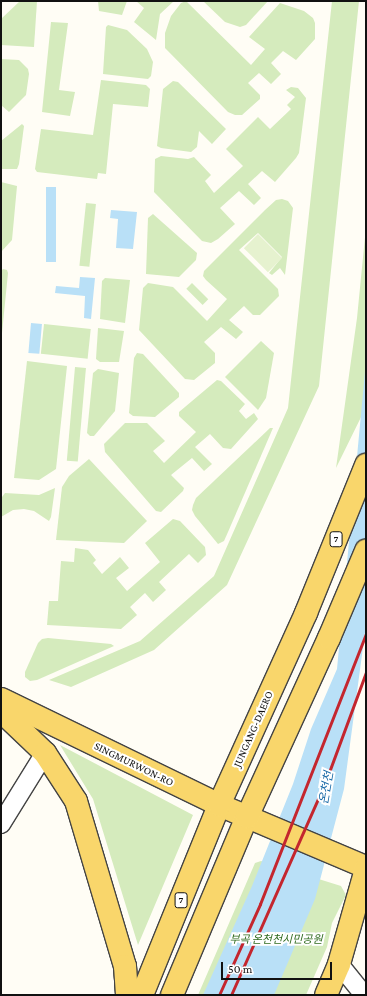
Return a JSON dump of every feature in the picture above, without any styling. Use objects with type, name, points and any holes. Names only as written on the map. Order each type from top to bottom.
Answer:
[{"type":"main road","name":"JUNGANG-DAERO","points":[[142,995],[219,805],[306,613],[366,465]]},
{"type":"main road","points":[[172,995],[247,817],[329,638],[366,551]]},
{"type":"main road","name":"SINGMURWON-RO","points":[[1,699],[219,805],[366,868]]},
{"type":"main road","points":[[1,711],[45,753],[76,801],[125,966],[127,995]]},
{"type":"main road","points":[[326,995],[339,964],[366,868]]},
{"type":"street","points":[[1,824],[45,753]]},
{"type":"street","points":[[339,964],[364,995]]},
{"type":"green space","points":[[20,1],[37,1],[34,47],[1,45],[1,19]]},
{"type":"green space","points":[[98,1],[127,1],[122,15],[99,11]]},
{"type":"green space","points":[[136,1],[174,1],[160,14],[156,40],[134,22],[144,8]]},
{"type":"green space","points":[[186,1],[251,65],[265,49],[249,37],[280,3],[304,11],[313,18],[315,23],[315,39],[296,60],[283,51],[271,63],[281,74],[271,84],[259,73],[248,83],[260,95],[260,99],[242,115],[235,115],[228,112],[165,48],[165,33],[171,16],[181,3]]},
{"type":"green space","points":[[203,1],[268,1],[246,25],[240,27],[225,22]]},
{"type":"green space","points":[[332,1],[359,1],[319,386],[227,585],[154,650],[71,687],[49,680],[140,641],[214,576],[288,408]]},
{"type":"green space","points":[[51,22],[68,23],[59,90],[75,92],[70,116],[42,112]]},
{"type":"green space","points":[[108,25],[127,30],[147,49],[153,62],[151,76],[148,79],[103,74],[106,27]]},
{"type":"green space","points":[[1,59],[19,60],[28,69],[29,74],[26,95],[9,112],[1,105]]},
{"type":"green space","points":[[101,80],[146,85],[150,89],[148,107],[113,104],[106,174],[98,173],[97,179],[37,172],[35,169],[41,129],[93,135]]},
{"type":"green space","points":[[173,81],[178,82],[226,129],[212,144],[199,131],[197,147],[191,152],[161,148],[157,146],[163,89]]},
{"type":"green space","points":[[291,87],[298,88],[306,98],[299,153],[275,182],[262,171],[248,184],[261,198],[254,205],[239,191],[220,208],[235,224],[218,239],[211,243],[202,241],[154,192],[155,159],[161,156],[188,159],[194,157],[211,175],[205,181],[214,193],[243,166],[226,149],[258,117],[270,129],[291,109],[287,105],[295,97],[286,90]]},
{"type":"green space","points":[[22,124],[24,126],[17,169],[1,169],[1,141]]},
{"type":"green space","points":[[1,182],[17,186],[12,240],[1,252]]},
{"type":"green space","points":[[282,199],[288,201],[293,208],[285,275],[280,268],[272,275],[269,273],[282,257],[258,233],[239,250],[278,289],[279,296],[260,315],[253,315],[244,306],[229,320],[243,332],[236,339],[221,327],[204,342],[215,353],[215,363],[194,380],[185,379],[139,330],[143,288],[148,283],[173,287],[207,321],[227,299],[206,280],[203,276],[204,271],[265,210],[276,200]]},
{"type":"green space","points":[[86,203],[96,204],[89,267],[79,266]]},
{"type":"green space","points":[[153,214],[197,253],[196,260],[179,277],[146,274],[148,218]]},
{"type":"green space","points":[[366,227],[366,407],[336,468],[357,318]]},
{"type":"green space","points":[[258,234],[282,258],[268,272],[244,248]]},
{"type":"green space","points":[[3,269],[7,270],[8,273],[1,343],[1,271]]},
{"type":"green space","points":[[105,278],[130,280],[125,323],[100,319],[102,281]]},
{"type":"green space","points":[[192,283],[208,299],[203,305],[186,289]]},
{"type":"green space","points":[[44,324],[91,329],[88,359],[41,354]]},
{"type":"green space","points":[[98,328],[124,331],[119,362],[100,362],[96,359]]},
{"type":"green space","points":[[261,341],[274,353],[266,398],[258,410],[225,377]]},
{"type":"green space","points":[[137,353],[143,354],[179,393],[179,397],[155,417],[133,416],[129,413],[134,358]]},
{"type":"green space","points":[[27,361],[67,366],[56,469],[39,480],[14,478]]},
{"type":"green space","points":[[75,367],[86,368],[78,462],[67,461]]},
{"type":"green space","points":[[98,369],[119,373],[115,411],[94,436],[90,436],[87,433],[93,373]]},
{"type":"green space","points":[[217,380],[221,381],[245,404],[239,411],[246,419],[254,413],[258,419],[231,449],[223,448],[210,434],[195,447],[212,464],[204,471],[192,458],[171,475],[184,488],[183,491],[161,512],[156,511],[105,452],[104,444],[125,423],[147,423],[165,441],[153,451],[164,463],[196,432],[179,416],[179,412]]},
{"type":"green space","points":[[270,428],[273,428],[224,541],[218,544],[195,516],[192,510],[196,498]]},
{"type":"green space","points":[[89,459],[147,521],[124,543],[56,540],[62,487],[69,476]]},
{"type":"green space","points":[[55,488],[51,517],[49,521],[34,511],[24,509],[13,510],[1,517],[2,497],[5,493],[39,495]]},
{"type":"green space","points":[[173,519],[180,521],[205,547],[206,555],[198,563],[189,554],[159,582],[166,590],[153,602],[145,593],[130,607],[137,615],[121,629],[47,625],[49,601],[58,601],[61,561],[74,562],[75,548],[88,550],[96,560],[93,563],[102,574],[120,557],[129,568],[116,578],[127,591],[160,562],[145,543]]},
{"type":"green space","points":[[48,638],[111,644],[114,646],[37,680],[30,681],[25,677],[25,672],[38,643],[42,639]]},
{"type":"green space","points":[[60,745],[193,815],[138,945],[93,799]]},
{"type":"green space","name":"부곡 온천천시민공원","points":[[261,861],[341,886],[346,895],[332,923],[327,947],[306,995],[198,995],[255,863]]},
{"type":"water","points":[[46,187],[56,187],[56,262],[46,262]]},
{"type":"water","points":[[111,210],[137,212],[133,249],[116,248],[118,219],[110,218]]},
{"type":"water","points":[[80,277],[95,278],[91,319],[84,318],[85,296],[55,293],[56,286],[79,288]]},
{"type":"water","points":[[31,323],[42,324],[39,354],[28,353]]},
{"type":"water","name":"온천천","points":[[366,361],[366,625],[344,789],[315,899],[274,995],[203,995],[252,886],[293,784],[311,729],[337,669]]},
{"type":"railway","points":[[219,995],[260,904],[366,634]]},
{"type":"railway","points":[[231,995],[325,783],[366,672]]}]
